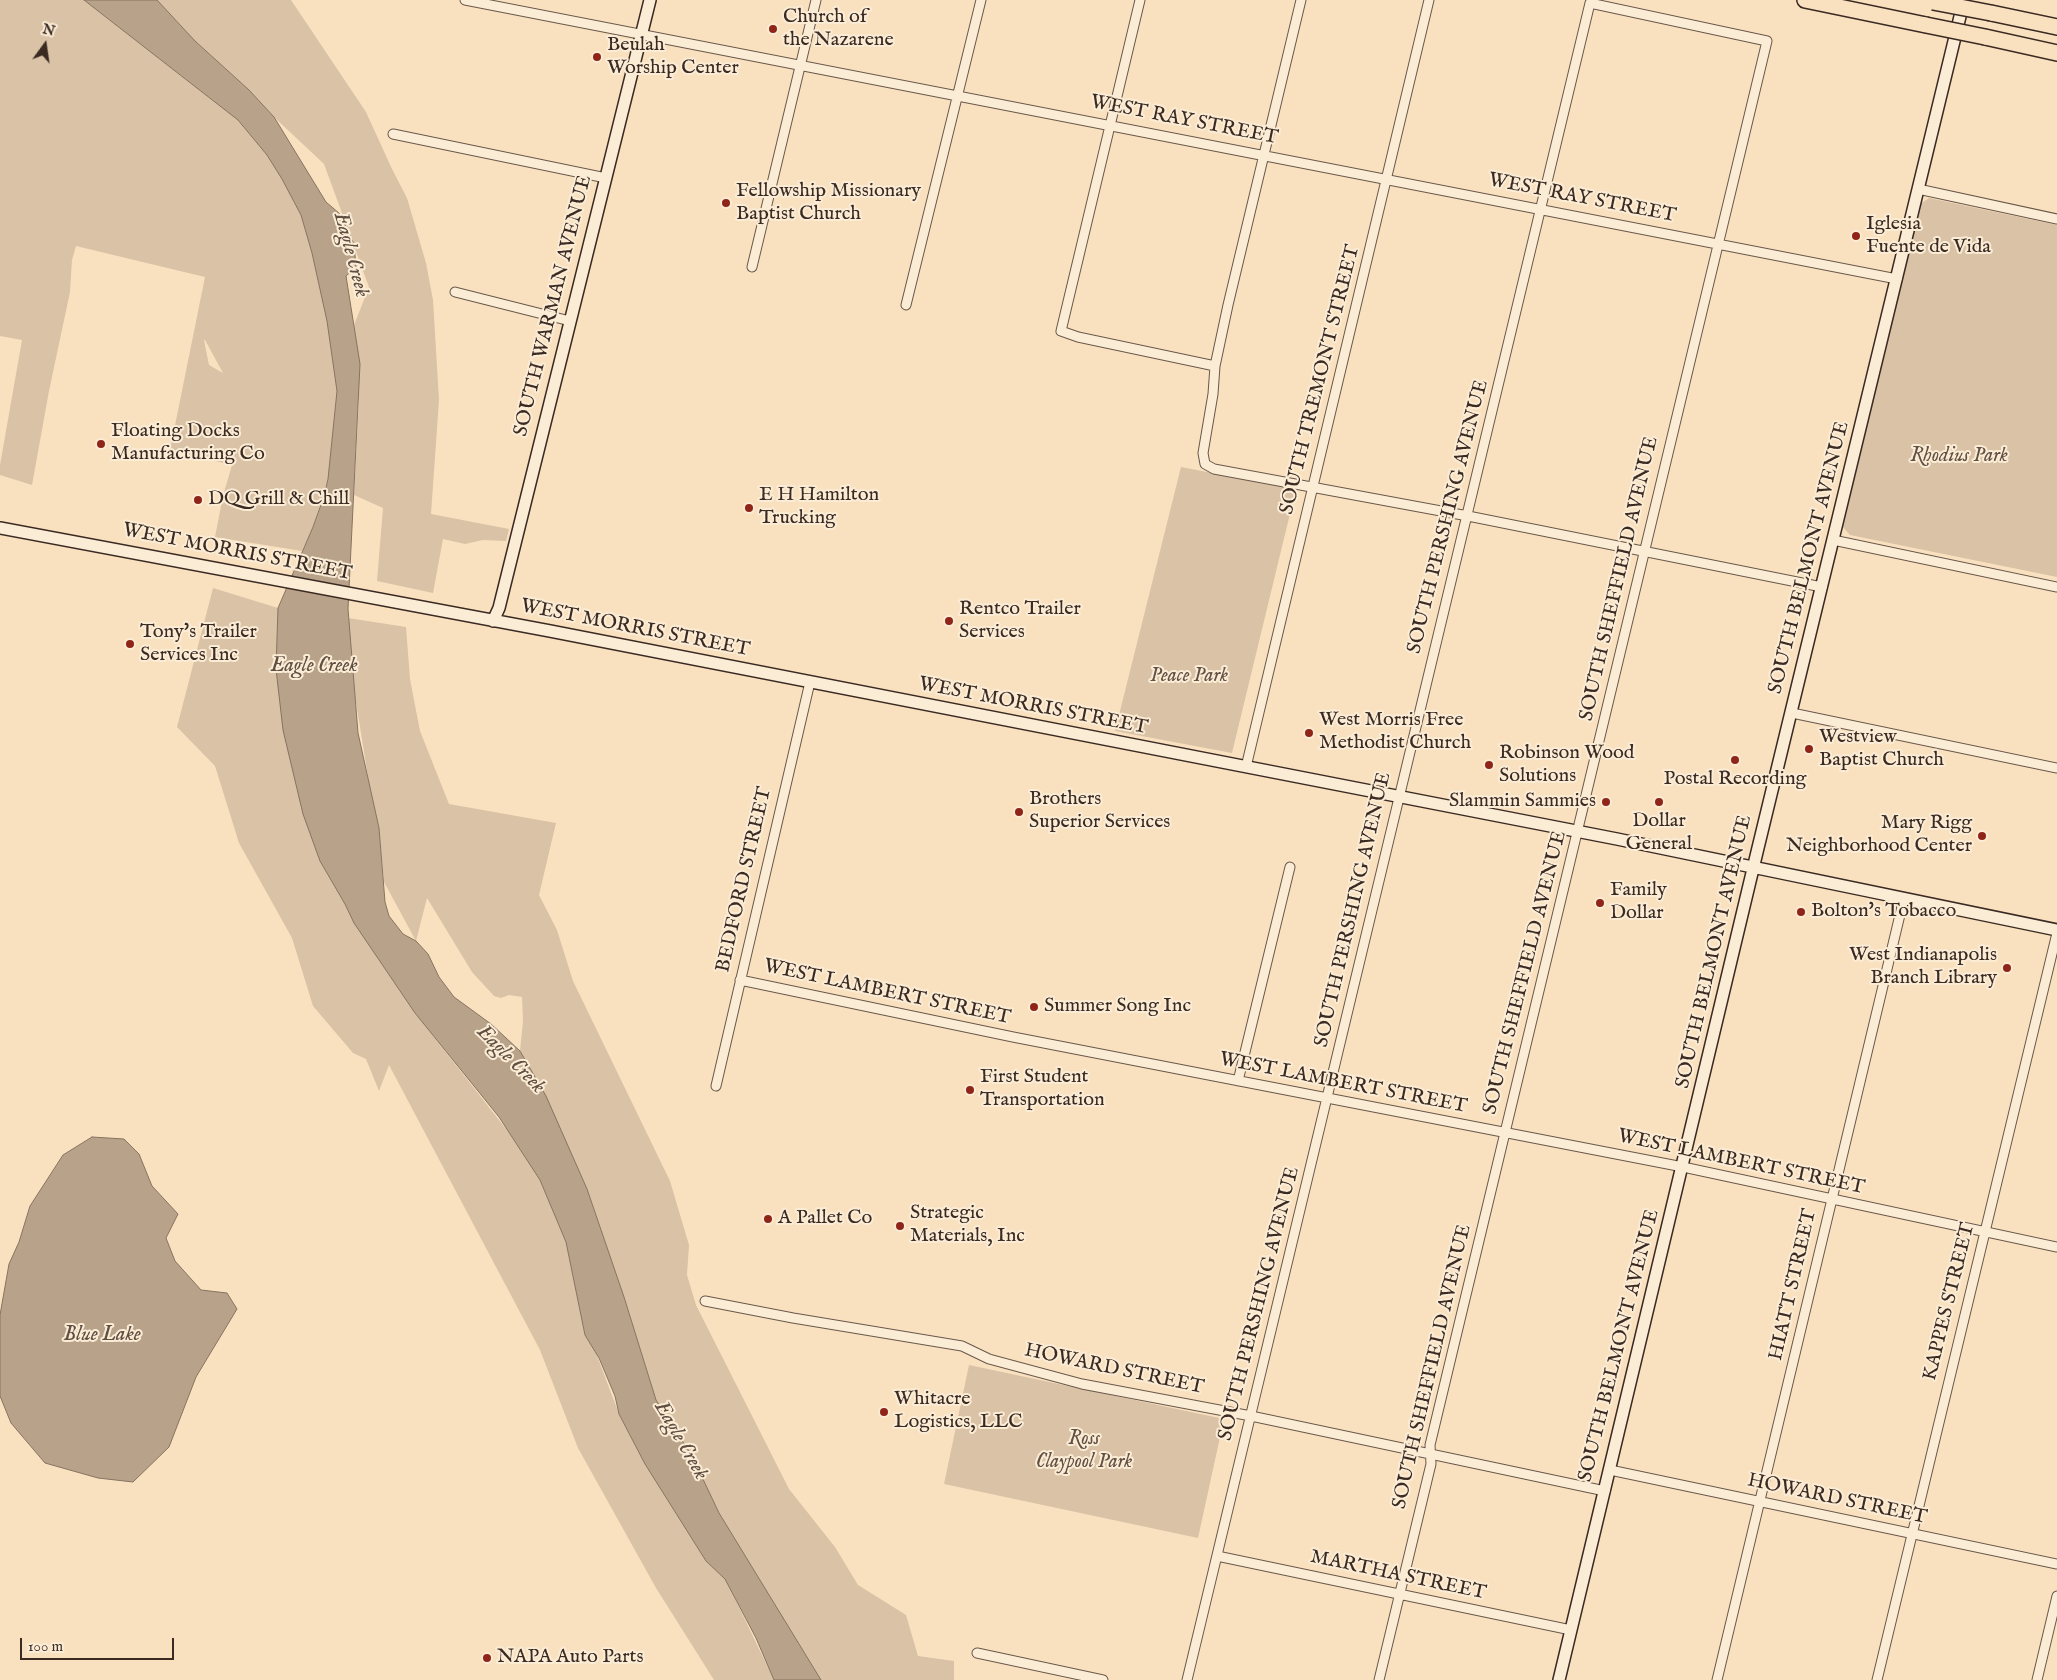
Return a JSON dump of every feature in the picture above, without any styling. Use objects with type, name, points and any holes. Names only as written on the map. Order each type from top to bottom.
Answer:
[{"type":"highway","points":[[1805,0],[2057,53]]},
{"type":"highway","points":[[1929,1],[2057,27]]},
{"type":"main road","name":"SOUTH WARMAN AVENUE","points":[[493,621],[499,608],[650,0]]},
{"type":"main road","name":"SOUTH BELMONT AVENUE","points":[[1559,1680],[1964,0]]},
{"type":"main road","name":"WEST MORRIS STREET","points":[[0,528],[810,682],[1578,832],[2057,931]]},
{"type":"street","name":"WEST RAY STREET","points":[[465,0],[1896,278]]},
{"type":"street","points":[[752,267],[816,0]]},
{"type":"street","points":[[906,305],[980,0]]},
{"type":"street","points":[[1140,0],[1061,331],[1078,337],[1215,366]]},
{"type":"street","points":[[1301,0],[1263,154],[1215,366],[1213,394],[1203,453],[1205,464],[1214,469],[1468,516],[1822,587]]},
{"type":"street","name":"SOUTH TREMONT STREET","points":[[1246,767],[1429,0]]},
{"type":"street","name":"SOUTH SHEFFIELD AVENUE","points":[[1379,1680],[1431,1464],[1432,1435],[1767,41],[1590,3]]},
{"type":"street","name":"SOUTH PERSHING AVENUE","points":[[1187,1680],[1590,3]]},
{"type":"street","points":[[393,134],[606,178]]},
{"type":"street","points":[[1918,189],[2057,219]]},
{"type":"street","points":[[455,292],[570,321]]},
{"type":"street","points":[[1833,540],[2057,587]]},
{"type":"street","name":"BEDFORD STREET","points":[[716,1086],[810,682]]},
{"type":"street","points":[[1792,713],[2057,768]]},
{"type":"street","points":[[1238,1081],[1290,867]]},
{"type":"street","name":"HIATT STREET","points":[[1717,1680],[1904,898]]},
{"type":"street","name":"KAPPES STREET","points":[[1877,1680],[2057,931]]},
{"type":"street","name":"WEST LAMBERT STREET","points":[[740,980],[872,1009],[1683,1168],[2057,1247]]},
{"type":"street","name":"HOWARD STREET","points":[[705,1301],[793,1318],[962,1346],[989,1359],[1082,1384],[1250,1416],[1605,1491]]},
{"type":"street","name":"HOWARD STREET","points":[[1610,1470],[2057,1564]]},
{"type":"street","name":"MARTHA STREET","points":[[1217,1556],[1571,1630]]},
{"type":"street","points":[[2037,1680],[2057,1596]]},
{"type":"street","points":[[977,1653],[1103,1680]]},
{"type":"green space","points":[[0,0],[84,0],[238,120],[267,155],[301,215],[312,253],[327,321],[337,391],[328,479],[313,527],[302,551],[215,537],[223,496],[232,465],[170,450],[205,277],[76,246],[72,260],[70,292],[32,485],[0,475],[0,465],[22,340],[0,336]],"holes":[[[205,340],[223,373],[209,365]]]},
{"type":"green space","points":[[157,0],[291,0],[366,112],[407,198],[426,263],[433,300],[439,400],[431,514],[509,529],[506,541],[483,540],[465,544],[443,539],[433,593],[377,581],[383,508],[354,495],[359,400],[354,325],[369,287],[324,164],[274,117],[249,90],[195,41]]},
{"type":"green space","name":"Rhodius Park","points":[[1929,198],[2057,225],[2057,577],[1850,535],[1842,526],[1920,204]]},
{"type":"green space","name":"Peace Park","points":[[1181,467],[1296,489],[1232,753],[1115,731]]},
{"type":"green space","points":[[213,588],[278,608],[276,669],[320,861],[354,923],[415,1013],[510,1134],[540,1180],[566,1242],[585,1335],[596,1353],[619,1414],[645,1464],[706,1561],[725,1578],[774,1680],[714,1680],[656,1588],[578,1448],[540,1350],[389,1065],[379,1091],[366,1059],[353,1053],[313,1006],[292,938],[239,843],[215,766],[177,727]]},
{"type":"green space","points":[[348,618],[406,627],[410,679],[420,731],[449,804],[556,823],[539,895],[557,930],[573,981],[670,1181],[689,1245],[687,1275],[696,1305],[789,1489],[835,1547],[858,1585],[906,1615],[918,1656],[954,1661],[954,1680],[821,1680],[719,1513],[692,1456],[656,1400],[624,1297],[587,1189],[541,1089],[520,1051],[523,1021],[522,997],[509,995],[501,998],[494,996],[472,972],[427,898],[416,941],[384,882],[379,828],[369,783],[355,696]]},
{"type":"green space","name":"Ross Claypool Park","points":[[969,1365],[1224,1419],[1198,1538],[944,1484]]},
{"type":"water","name":"Eagle Creek","points":[[84,0],[157,0],[195,41],[249,90],[274,117],[326,202],[340,214],[354,244],[356,267],[346,276],[360,364],[348,609],[358,733],[379,828],[385,902],[389,916],[403,934],[416,941],[428,954],[439,977],[454,997],[491,1024],[520,1051],[546,1096],[587,1189],[624,1297],[656,1400],[692,1456],[719,1513],[821,1680],[774,1680],[756,1638],[725,1579],[706,1561],[645,1464],[619,1414],[615,1396],[599,1358],[585,1335],[566,1242],[540,1180],[499,1117],[415,1013],[354,923],[320,861],[303,814],[283,730],[276,669],[278,608],[313,527],[324,496],[328,479],[337,391],[327,321],[312,253],[301,215],[282,179],[267,155],[238,120]]},
{"type":"water","name":"Blue Lake","points":[[92,1137],[124,1139],[139,1154],[152,1186],[178,1214],[166,1238],[175,1261],[201,1290],[227,1293],[237,1309],[196,1377],[169,1447],[133,1482],[98,1478],[45,1463],[11,1423],[0,1396],[0,1315],[9,1264],[19,1242],[30,1206],[63,1155]]},
{"type":"place","name":"Church of the Nazarene","points":[[773,29]]},
{"type":"place","name":"Beulah Worship Center","points":[[597,57]]},
{"type":"place","name":"Fellowship Missionary Baptist Church","points":[[726,203]]},
{"type":"place","name":"Iglesia Fuente de Vida","points":[[1856,236]]},
{"type":"place","name":"Floating Docks Manufacturing Co","points":[[101,444]]},
{"type":"place","name":"DQ Grill & Chill","points":[[198,500]]},
{"type":"place","name":"E H Hamilton Trucking","points":[[749,508]]},
{"type":"place","name":"Rentco Trailer Services","points":[[949,621]]},
{"type":"place","name":"Tony's Trailer Services Inc","points":[[130,644]]},
{"type":"place","name":"West Morris Free Methodist Church","points":[[1309,733]]},
{"type":"place","name":"Westview Baptist Church","points":[[1809,749]]},
{"type":"place","name":"Postal Recording","points":[[1735,760]]},
{"type":"place","name":"Robinson Wood Solutions","points":[[1489,765]]},
{"type":"place","name":"Slammin Sammies","points":[[1606,802]]},
{"type":"place","name":"Dollar General","points":[[1659,802]]},
{"type":"place","name":"Brothers Superior Services","points":[[1019,812]]},
{"type":"place","name":"Mary Rigg Neighborhood Center","points":[[1982,836]]},
{"type":"place","name":"Family Dollar","points":[[1600,903]]},
{"type":"place","name":"Bolton's Tobacco","points":[[1801,912]]},
{"type":"place","name":"West Indianapolis Branch Library","points":[[2007,968]]},
{"type":"place","name":"Summer Song Inc","points":[[1034,1007]]},
{"type":"place","name":"First Student Transportation","points":[[970,1090]]},
{"type":"place","name":"A Pallet Co","points":[[768,1219]]},
{"type":"place","name":"Strategic Materials, Inc","points":[[900,1226]]},
{"type":"place","name":"Whitacre Logistics, LLC","points":[[884,1412]]},
{"type":"place","name":"NAPA Auto Parts","points":[[487,1658]]}]
